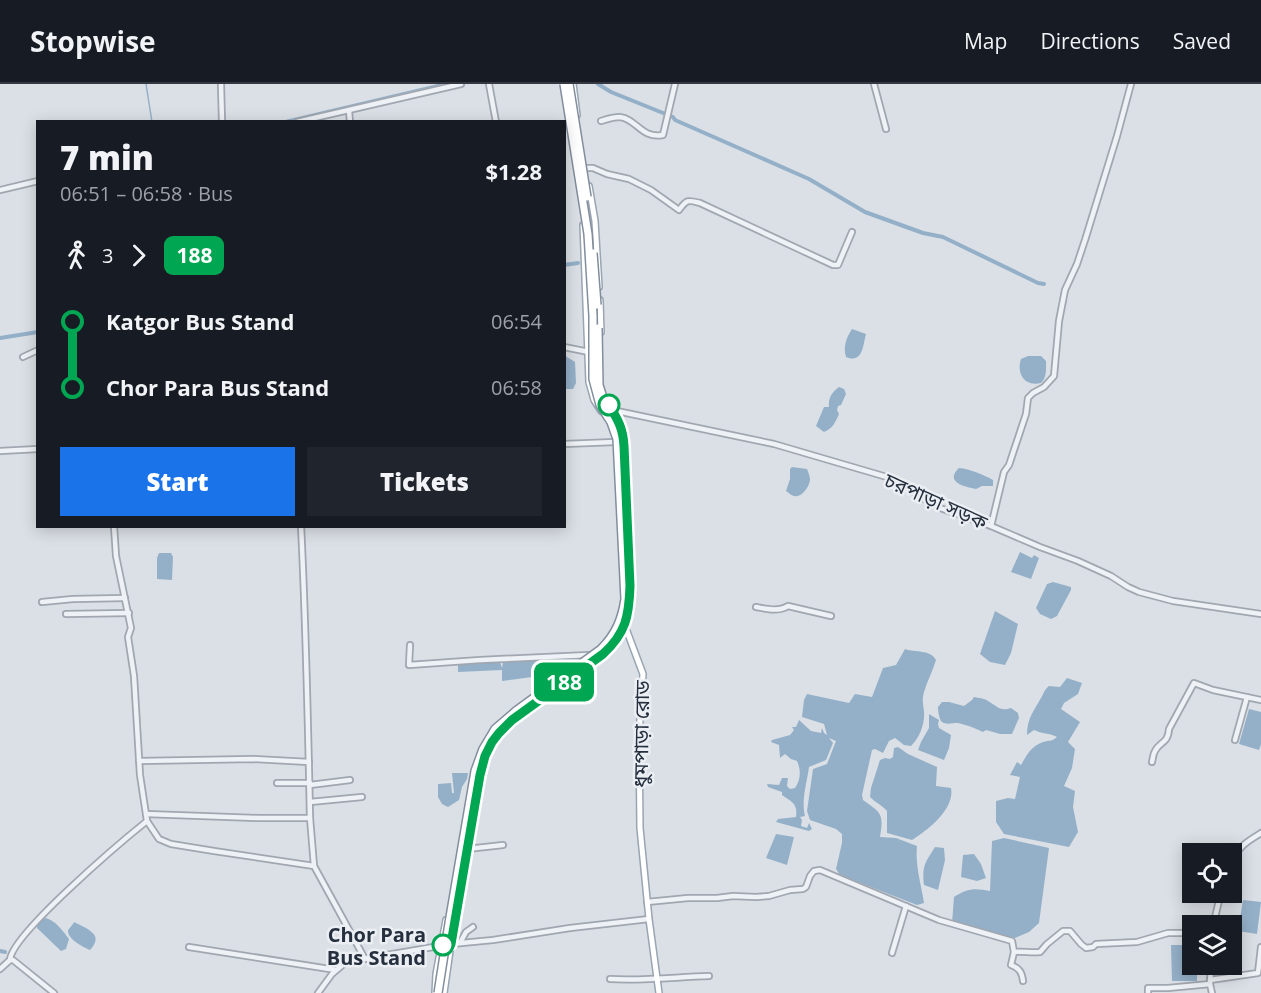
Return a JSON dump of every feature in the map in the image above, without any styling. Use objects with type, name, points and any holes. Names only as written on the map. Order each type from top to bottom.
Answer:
[{"type":"highway","points":[[440,993],[448,923],[475,771],[483,749],[495,729],[517,710],[601,649],[620,624],[625,598],[617,439],[611,422],[600,405],[593,379],[588,234],[563,84]]},
{"type":"highway","points":[[440,993],[479,772],[485,751],[498,730],[514,716],[604,650],[616,636],[626,612],[628,579],[621,439],[618,427],[601,396],[599,385],[592,233],[571,84]]},
{"type":"main road","points":[[440,993],[441,945],[474,770],[481,747],[493,728],[511,712],[589,655],[620,624],[622,597],[615,442],[612,429],[594,400],[589,382],[585,234],[563,84]]},
{"type":"main road","points":[[440,993],[485,756],[492,742],[512,720],[611,646],[630,601],[623,431],[604,395],[602,384],[602,336],[595,221],[571,84]]},
{"type":"main road","name":"ধুমপাড়া রোড","points":[[620,624],[643,674],[639,735],[640,828],[659,993]]},
{"type":"street","points":[[221,84],[222,120]]},
{"type":"street","points":[[306,120],[461,84]]},
{"type":"street","points":[[489,84],[496,120]]},
{"type":"street","points":[[601,121],[623,117],[635,124],[641,131],[656,136],[663,135],[675,84]]},
{"type":"street","points":[[874,84],[886,129]]},
{"type":"street","points":[[991,526],[1004,472],[1009,465],[1026,414],[1028,398],[1044,387],[1054,376],[1059,321],[1065,290],[1085,240],[1131,84]]},
{"type":"street","points":[[348,111],[350,120]]},
{"type":"street","points":[[585,168],[593,168],[629,180],[651,190],[680,210],[685,202],[690,200],[700,203],[833,265],[838,265],[852,232]]},
{"type":"street","points":[[0,190],[36,181]]},
{"type":"street","points":[[566,347],[589,352]]},
{"type":"street","points":[[24,357],[36,351]]},
{"type":"street","name":"চরপাড়া সড়ক","points":[[602,412],[612,410],[774,444],[897,480],[940,508],[1090,566],[1139,592],[1173,601],[1261,614]]},
{"type":"street","points":[[566,444],[615,442]]},
{"type":"street","points":[[0,451],[36,449]]},
{"type":"street","points":[[114,528],[116,556],[131,628],[128,637],[134,676],[139,761],[147,821],[159,839],[171,844],[314,866]]},
{"type":"street","points":[[302,528],[310,818],[314,866],[365,959]]},
{"type":"street","points":[[42,602],[125,598]]},
{"type":"street","points":[[756,607],[772,610],[788,606],[831,616]]},
{"type":"street","points":[[66,614],[129,613]]},
{"type":"street","points":[[410,645],[409,665],[589,655]]},
{"type":"street","points":[[1152,762],[1155,750],[1168,737],[1169,729],[1194,683],[1212,690],[1261,700]]},
{"type":"street","points":[[1235,740],[1247,697]]},
{"type":"street","points":[[139,761],[252,759],[309,762]]},
{"type":"street","points":[[277,783],[310,784],[350,780]]},
{"type":"street","points":[[310,802],[362,797]]},
{"type":"street","points":[[146,814],[310,818]]},
{"type":"street","points":[[0,969],[10,960],[10,954],[24,936],[75,884],[147,821]]},
{"type":"street","points":[[1242,846],[1261,833]]},
{"type":"street","points":[[467,849],[503,844]]},
{"type":"street","points":[[647,902],[688,898],[769,896],[803,889],[817,869],[939,920],[1011,941],[1014,952],[1011,965],[1017,967],[1022,974],[1023,981]]},
{"type":"street","points":[[892,953],[906,906]]},
{"type":"street","points":[[318,993],[332,974],[346,962],[441,945],[649,919]]},
{"type":"street","points":[[460,943],[472,927]]},
{"type":"street","points":[[1014,952],[1040,952],[1063,931],[1070,931],[1086,948],[1096,944],[1137,942],[1168,933],[1182,933]]},
{"type":"street","points":[[189,947],[336,970]]},
{"type":"street","points":[[1148,993],[1148,988],[1168,988],[1258,973],[1261,947]]},
{"type":"street","points":[[10,960],[14,960],[54,993]]},
{"type":"street","points":[[1210,975],[1212,993]]},
{"type":"street","points":[[610,979],[639,981],[709,976]]},
{"type":"water","points":[[852,329],[866,334],[863,348],[856,358],[846,357],[845,350]]},
{"type":"water","points":[[566,356],[575,362],[576,383],[573,389],[566,389]]},
{"type":"water","points":[[1028,356],[1041,356],[1046,361],[1045,376],[1041,383],[1030,383],[1021,374],[1021,359]]},
{"type":"water","points":[[839,387],[844,389],[846,394],[841,405],[838,406],[839,414],[835,423],[824,432],[816,426],[824,407],[829,407],[831,396]]},
{"type":"water","points":[[792,467],[807,469],[810,478],[805,491],[797,496],[786,491]]},
{"type":"water","points":[[959,468],[993,480],[993,486],[982,486],[976,489],[958,483],[954,477]]},
{"type":"water","points":[[1020,552],[1032,558],[1034,555],[1039,558],[1031,579],[1011,572]]},
{"type":"water","points":[[159,553],[171,553],[173,557],[172,580],[157,579]]},
{"type":"water","points":[[1053,582],[1071,587],[1071,590],[1057,616],[1051,619],[1040,614],[1036,608],[1047,584]]},
{"type":"water","points":[[995,611],[1018,624],[1011,653],[1005,665],[990,662],[980,654]]},
{"type":"water","points":[[905,649],[930,654],[936,660],[923,695],[923,725],[911,746],[904,745],[895,738],[889,741],[883,753],[872,750],[862,795],[863,800],[880,814],[882,823],[880,837],[896,838],[917,846],[924,903],[917,905],[840,875],[836,869],[842,834],[836,829],[810,820],[807,811],[813,769],[827,764],[836,741],[829,738],[833,743],[826,760],[809,767],[804,797],[805,816],[800,817],[801,826],[807,828],[809,823],[812,829],[809,831],[776,822],[778,819],[796,817],[796,809],[794,804],[782,795],[782,792],[768,787],[767,784],[779,785],[782,778],[788,778],[787,786],[790,789],[795,788],[800,774],[797,761],[785,754],[780,758],[779,745],[771,742],[772,740],[790,735],[794,730],[792,727],[796,727],[799,720],[811,731],[821,733],[822,728],[827,735],[824,724],[802,717],[807,694],[849,703],[855,694],[872,697],[883,668],[896,665]]},
{"type":"water","points":[[566,659],[547,675],[502,681],[502,670],[458,672],[458,663],[500,662],[502,668],[503,662]]},
{"type":"water","points":[[1067,678],[1082,683],[1078,694],[1064,703],[1061,709],[1080,722],[1068,742],[1075,749],[1072,768],[1064,786],[1075,791],[1073,807],[1078,832],[1069,847],[1004,834],[996,822],[996,801],[1015,799],[1020,777],[1010,775],[1017,762],[1021,765],[1035,746],[1057,737],[1034,730],[1027,735],[1028,724],[1046,689],[1049,686],[1060,687]]},
{"type":"water","points":[[974,697],[985,699],[1001,709],[1011,708],[1018,713],[1019,718],[1012,734],[1000,734],[986,730],[983,732],[958,723],[941,721],[938,707],[942,702],[964,706]]},
{"type":"water","points":[[1249,709],[1261,712],[1259,750],[1239,744]]},
{"type":"water","points":[[929,714],[939,720],[939,728],[951,735],[944,760],[918,750],[929,728]]},
{"type":"water","points":[[898,747],[937,767],[936,786],[951,788],[949,804],[945,811],[932,825],[912,840],[887,833],[887,811],[870,797],[880,760],[893,757],[894,748]]},
{"type":"water","points":[[452,773],[468,773],[459,800],[448,807],[442,804],[438,797],[438,784],[451,783],[452,793],[454,793]]},
{"type":"water","points":[[776,834],[794,837],[787,865],[766,858]]},
{"type":"water","points":[[1004,838],[1049,848],[1039,923],[1029,932],[1015,938],[952,923],[954,897],[971,890],[990,891],[992,841]]},
{"type":"water","points":[[935,847],[944,848],[945,860],[938,890],[924,885],[923,878],[925,864]]},
{"type":"water","points":[[974,854],[986,878],[977,881],[961,877],[963,855]]},
{"type":"water","points":[[1243,900],[1261,902],[1257,934],[1242,932],[1241,915]]},
{"type":"water","points":[[46,918],[56,924],[69,939],[66,949],[61,951],[37,928],[40,921]]},
{"type":"water","points":[[74,922],[95,936],[96,940],[90,950],[76,942],[68,933]]},
{"type":"water","points":[[1171,945],[1182,945],[1182,975],[1197,975],[1197,981],[1172,981]]},
{"type":"waterway","points":[[146,84],[152,120]]},
{"type":"waterway","points":[[288,120],[441,84]]},
{"type":"waterway","points":[[598,84],[611,92],[673,117],[675,120],[809,179],[865,212],[923,233],[943,237],[1044,284]]},
{"type":"waterway","points":[[566,265],[578,263]]},
{"type":"waterway","points":[[0,338],[36,332]]},
{"type":"waterway","points":[[0,951],[5,952]]},
{"type":"bus line","name":"188","points":[[443,945],[451,944],[480,775],[492,742],[512,720],[603,654],[625,626],[630,601],[630,586],[623,431],[609,405]]},
{"type":"place","name":"Chor Para Bus Stand","points":[[443,945]]}]
